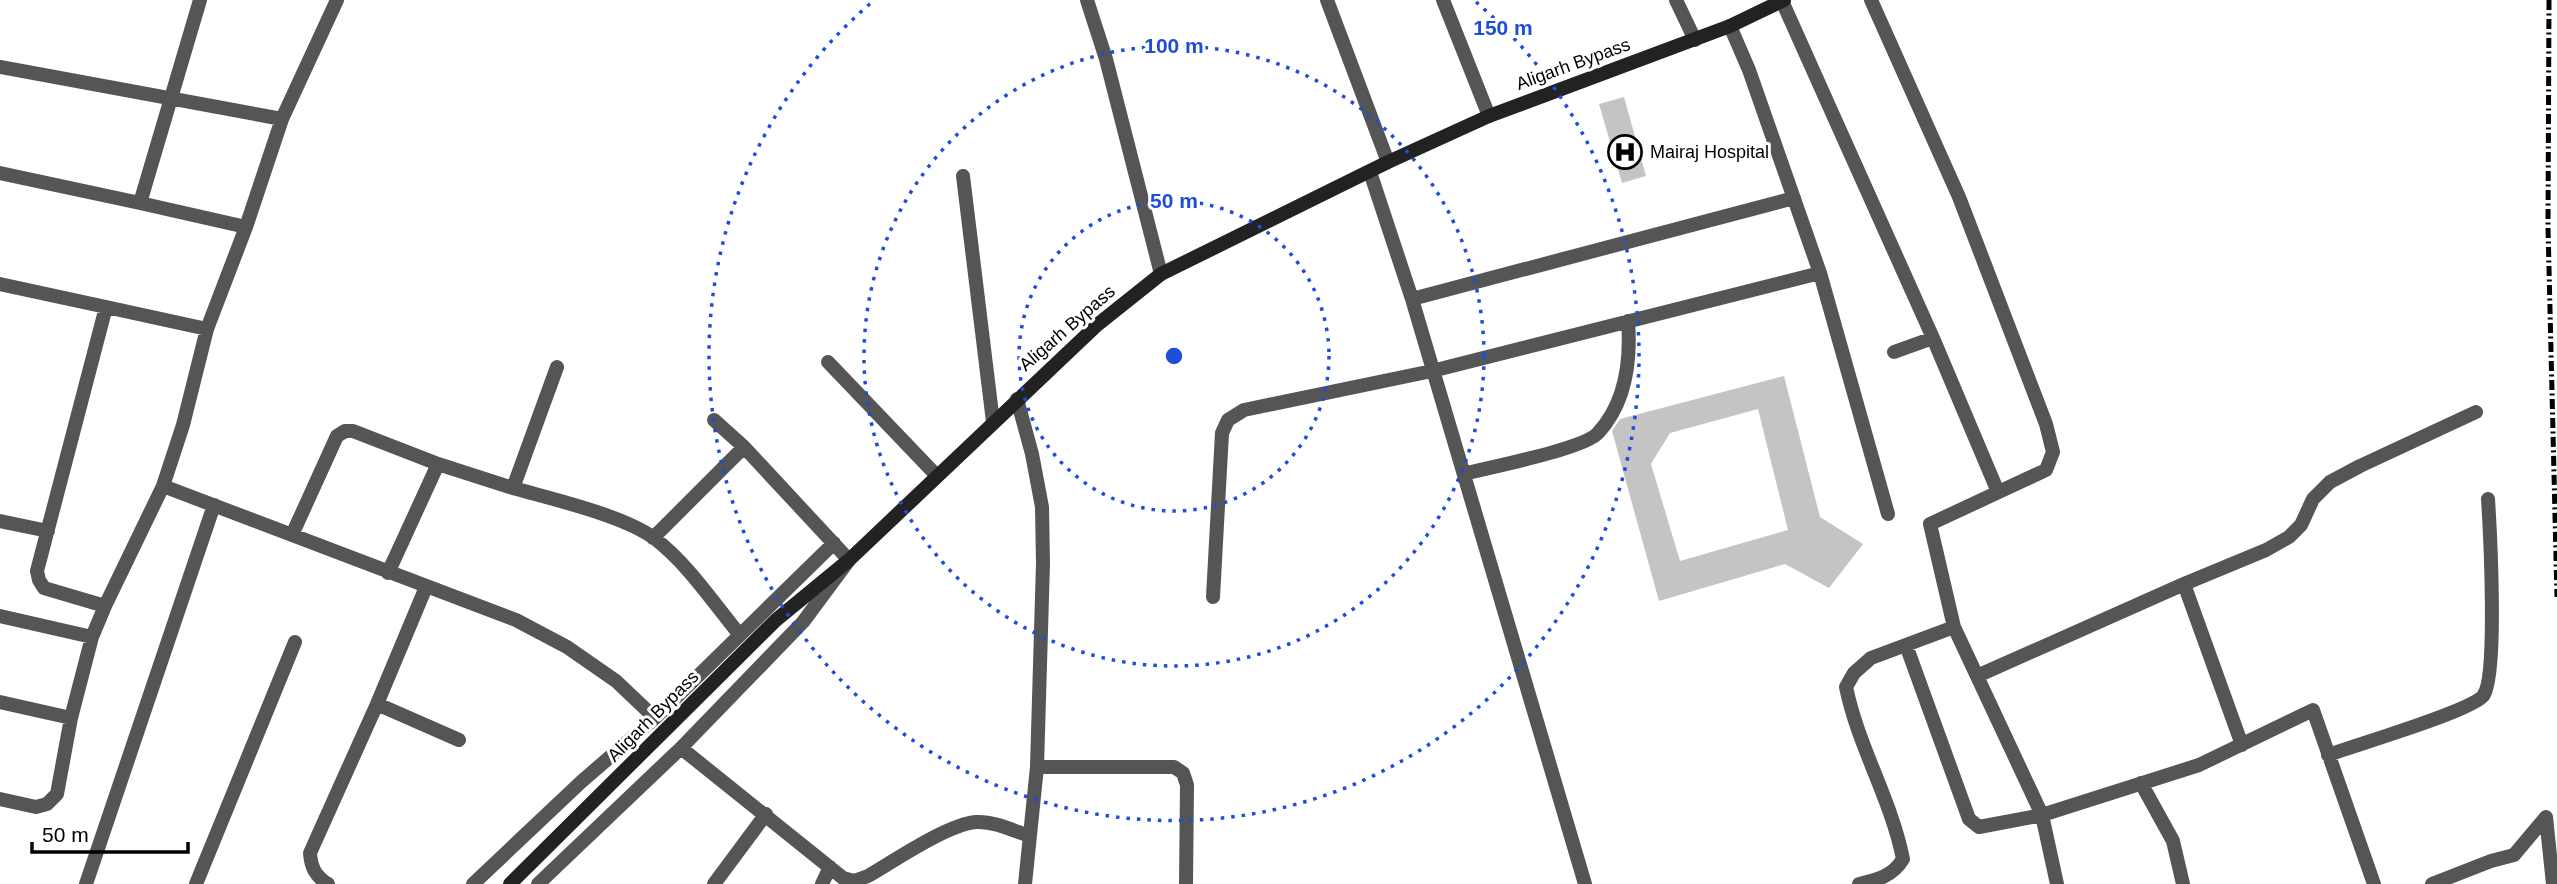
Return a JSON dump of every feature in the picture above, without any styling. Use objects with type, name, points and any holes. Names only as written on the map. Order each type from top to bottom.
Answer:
[{"type":"main road","name":"Aligarh Bypass","points":[[510,884],[776,620],[849,560],[1097,325],[1161,274],[1388,162],[1489,116],[1695,40],[1783,0]]},
{"type":"street","points":[[140,203],[200,0]]},
{"type":"street","points":[[0,799],[36,807],[47,804],[57,794],[71,718],[92,637],[163,486],[183,425],[208,329],[282,119],[337,0]]},
{"type":"street","points":[[1087,0],[1106,59],[1161,274]]},
{"type":"street","points":[[1327,0],[1388,162]]},
{"type":"street","points":[[1443,0],[1489,116]]},
{"type":"street","points":[[1676,0],[1695,40]]},
{"type":"street","points":[[1783,0],[1933,338],[1998,492]]},
{"type":"street","points":[[1871,0],[1959,197],[2046,424],[2053,452],[2046,470],[1930,524],[1954,627],[2042,815],[2057,884]]},
{"type":"street","points":[[1730,26],[1749,70],[1820,272],[1888,514]]},
{"type":"street","points":[[0,67],[282,119]]},
{"type":"street","points":[[1370,172],[1412,299],[1585,884]]},
{"type":"street","points":[[0,173],[246,227]]},
{"type":"street","points":[[963,176],[993,422]]},
{"type":"street","points":[[1412,299],[1794,198]]},
{"type":"street","points":[[1213,597],[1222,433],[1228,420],[1244,410],[1432,371],[1820,272]]},
{"type":"street","points":[[0,284],[208,329]]},
{"type":"street","points":[[105,606],[44,588],[37,570],[106,307]]},
{"type":"street","points":[[1464,474],[1574,445],[1597,435],[1626,382],[1630,346],[1628,321]]},
{"type":"street","points":[[1894,352],[1933,338]]},
{"type":"street","points":[[828,362],[937,476]]},
{"type":"street","points":[[513,488],[557,367]]},
{"type":"street","points":[[1017,399],[1032,454],[1042,507],[1042,649],[1037,767],[1025,884]]},
{"type":"street","points":[[1977,676],[2183,583],[2266,550],[2289,537],[2301,525],[2314,499],[2330,482],[2476,412]]},
{"type":"street","points":[[538,884],[681,748],[803,622],[849,560],[744,447],[714,420]]},
{"type":"street","points":[[292,535],[337,436],[345,430],[353,430],[438,464],[593,512],[653,537],[680,562],[739,634]]},
{"type":"street","points":[[653,537],[744,447]]},
{"type":"street","points":[[388,573],[438,464]]},
{"type":"street","points":[[163,486],[516,620],[567,647],[616,681],[655,718]]},
{"type":"street","points":[[2328,755],[2475,703],[2485,694],[2493,605],[2488,499]]},
{"type":"street","points":[[86,884],[214,505]]},
{"type":"street","points":[[0,521],[48,531]]},
{"type":"street","points":[[473,884],[581,782],[655,718],[834,543]]},
{"type":"street","points":[[2183,583],[2242,745]]},
{"type":"street","points":[[328,884],[319,879],[311,866],[310,853],[426,587]]},
{"type":"street","points":[[0,616],[92,637]]},
{"type":"street","points":[[1859,884],[1876,880],[1896,870],[1903,859],[1887,806],[1851,712],[1846,687],[1854,673],[1871,658],[1954,627]]},
{"type":"street","points":[[196,884],[295,642]]},
{"type":"street","points":[[1906,645],[1969,820],[1979,827],[2042,815],[2199,765],[2313,710],[2374,884]]},
{"type":"street","points":[[0,702],[71,718]]},
{"type":"street","points":[[377,704],[459,740]]},
{"type":"street","points":[[681,748],[844,878],[854,881],[868,876],[954,827],[975,822],[995,824],[1029,836]]},
{"type":"street","points":[[1037,767],[1174,767],[1183,773],[1188,785],[1186,884]]},
{"type":"street","points":[[2141,783],[2172,841],[2183,884]]},
{"type":"street","points":[[714,884],[766,814]]},
{"type":"street","points":[[2432,884],[2514,855],[2546,817],[2553,884]]},
{"type":"street","points":[[822,884],[830,867]]},
{"type":"building","points":[[1624,97],[1646,176],[1622,183],[1599,104]]},
{"type":"building","points":[[1784,376],[1820,517],[1863,544],[1829,588],[1785,564],[1659,601],[1612,431],[1620,419]],"holes":[[[1758,409],[1788,530],[1680,561],[1651,464],[1670,433]]]},
{"type":"railway","points":[[2549,0],[2548,227],[2557,597]]},
{"type":"place","name":"Mairaj Hospital","points":[[1625,152]]}]
